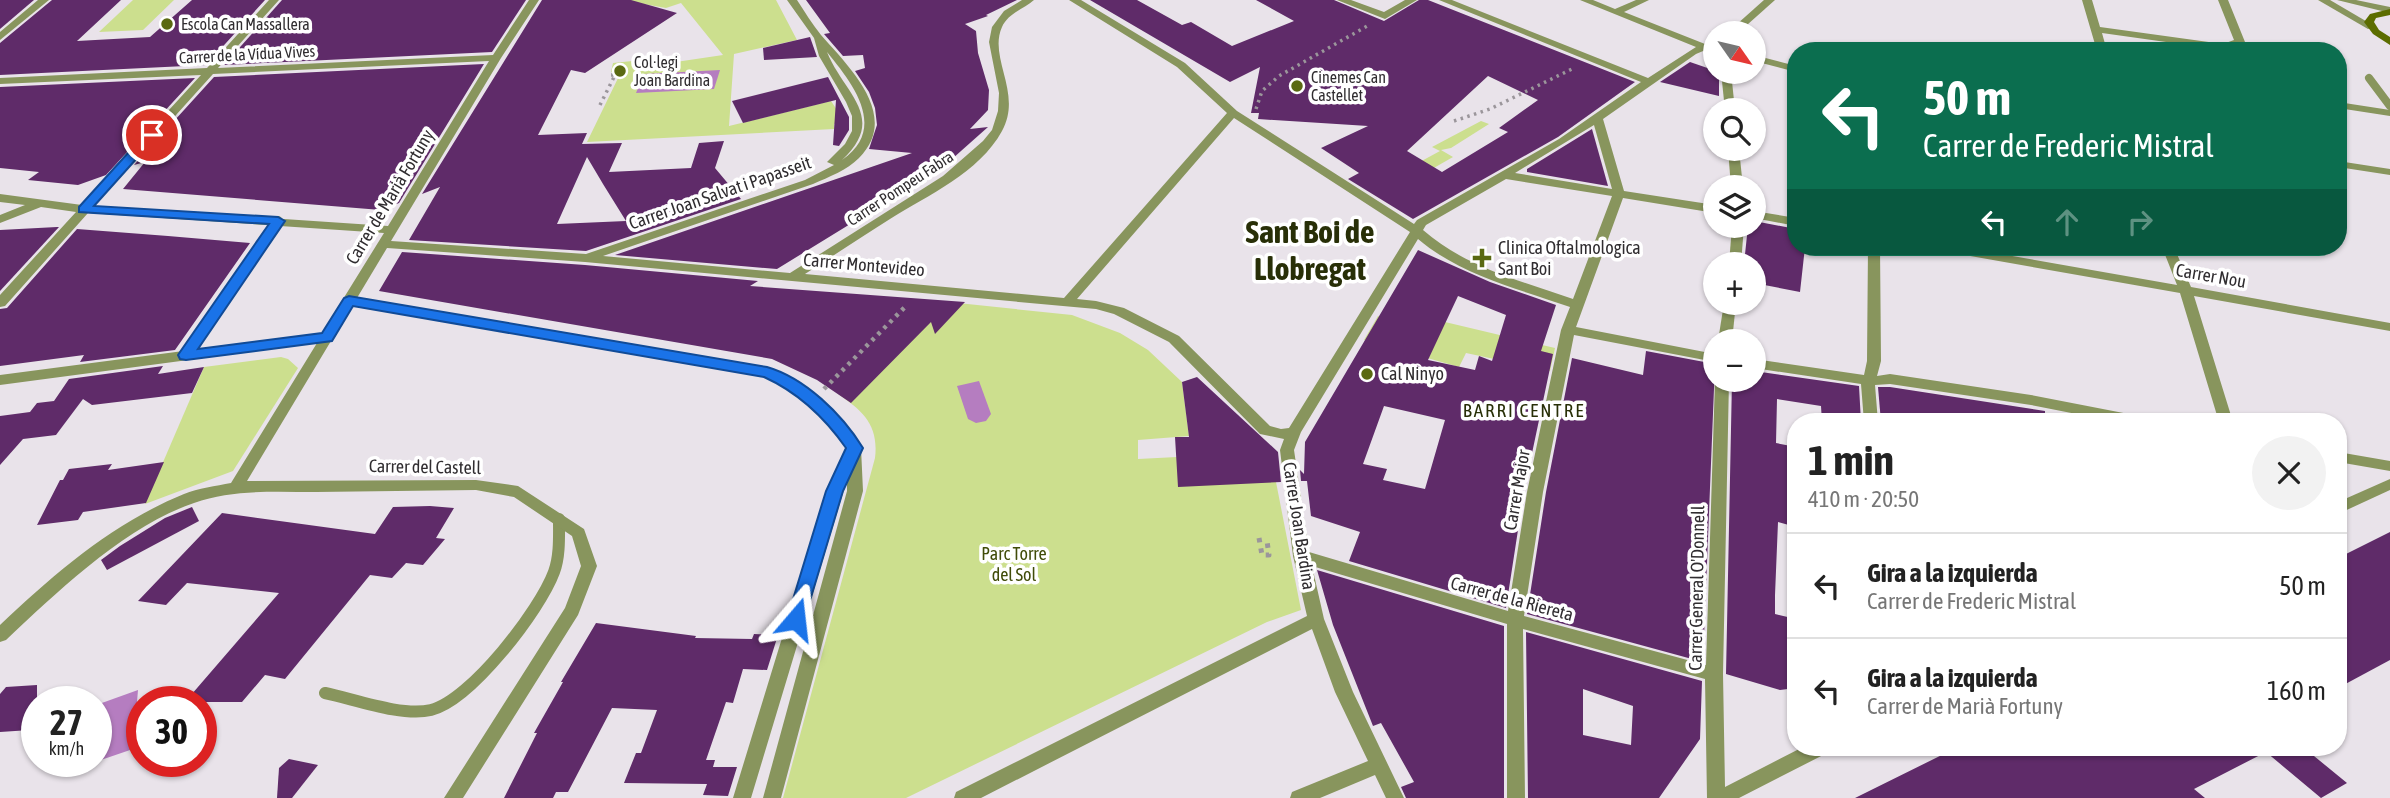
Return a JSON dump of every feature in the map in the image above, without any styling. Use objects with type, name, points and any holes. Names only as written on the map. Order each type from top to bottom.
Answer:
[{"type":"street","points":[[0,37],[44,0]]},
{"type":"street","points":[[0,303],[274,0]]},
{"type":"street","name":"Carrer de Marià Fortuny","points":[[236,486],[534,0]]},
{"type":"street","name":"Carrer Joan Salvat i Papasseit","points":[[585,258],[689,217],[817,172],[834,162],[853,145],[858,132],[858,112],[820,52],[817,38],[792,0]]},
{"type":"street","name":"Carrer Pompeu Fabra","points":[[792,276],[954,172],[987,143],[999,125],[1006,104],[993,48],[994,32],[1004,17],[1029,0]]},
{"type":"street","points":[[1074,0],[1181,65],[1233,113],[1415,230],[1434,247],[1471,265],[1577,305]]},
{"type":"street","points":[[1342,0],[1385,16],[1412,0]]},
{"type":"street","points":[[1444,0],[1647,81]]},
{"type":"street","points":[[1585,0],[1703,47]]},
{"type":"street","points":[[1615,12],[1644,0]]},
{"type":"street","points":[[1746,21],[1770,0]]},
{"type":"street","points":[[2087,0],[2100,42]]},
{"type":"street","points":[[2223,0],[2240,42]]},
{"type":"street","points":[[2323,0],[2371,27],[2390,42]]},
{"type":"street","points":[[2342,0],[2390,9]]},
{"type":"street","points":[[2381,0],[2390,9]]},
{"type":"street","points":[[2371,27],[2369,22],[2373,16],[2390,9]]},
{"type":"street","points":[[2096,29],[2188,42]]},
{"type":"street","points":[[1415,230],[1421,223],[1597,118],[1647,81],[1703,52]]},
{"type":"street","name":"Carrer de la Vídua Vives","points":[[0,81],[496,58]]},
{"type":"street","points":[[1766,61],[1787,67]]},
{"type":"street","points":[[2347,107],[2390,113]]},
{"type":"street","points":[[1067,303],[1233,113]]},
{"type":"street","points":[[1597,118],[1619,194]]},
{"type":"street","points":[[2347,165],[2390,172]]},
{"type":"street","points":[[1505,175],[1703,207]]},
{"type":"street","name":"Carrer Major","points":[[1516,798],[1515,621],[1535,492],[1568,330],[1619,194]]},
{"type":"street","points":[[0,198],[84,209],[393,230]]},
{"type":"street","points":[[0,219],[42,202]]},
{"type":"street","points":[[1766,217],[1787,220]]},
{"type":"street","name":"Carrer Joan Bardina","points":[[1395,798],[1344,692],[1316,619],[1301,556],[1287,450],[1294,432],[1415,230]]},
{"type":"street","name":"Carrer Montevideo","points":[[384,244],[792,276],[1112,309],[1174,339],[1265,430],[1281,434],[1294,432]]},
{"type":"street","points":[[1870,413],[1868,386],[1874,361],[1874,256]]},
{"type":"street","name":"Carrer Nou","points":[[1994,256],[2390,327]]},
{"type":"street","points":[[2172,256],[2185,289],[2223,413]]},
{"type":"street","points":[[349,301],[767,372],[794,384],[841,429],[854,448],[855,491],[772,798]]},
{"type":"street","points":[[1568,330],[1703,356]]},
{"type":"street","points":[[0,380],[327,337]]},
{"type":"street","points":[[1766,366],[1870,381],[1890,379],[2098,413]]},
{"type":"street","name":"Carrer General O'Donnell","points":[[1718,798],[1714,674],[1722,392]]},
{"type":"street","points":[[742,798],[835,491],[854,448]]},
{"type":"street","points":[[2347,459],[2390,466]]},
{"type":"street","points":[[2347,504],[2390,484]]},
{"type":"street","name":"Carrer del Castell","points":[[0,635],[51,587],[110,542],[149,518],[190,498],[236,486],[476,485],[518,492],[579,533],[589,566],[572,610],[453,798]]},
{"type":"street","name":"Carrer de la Riereta","points":[[1301,556],[1515,621],[1714,674]]},
{"type":"street","points":[[964,798],[1316,619]]},
{"type":"street","points":[[1718,798],[1803,756]]},
{"type":"street","points":[[1300,798],[1379,765]]},
{"type":"lane","points":[[2369,78],[2390,106]]},
{"type":"lane","points":[[186,355],[278,221]]},
{"type":"lane","points":[[325,693],[401,708],[431,710],[461,696],[492,665],[553,574],[558,550],[559,519]]},
{"type":"path","points":[[1250,125],[1262,91],[1279,76],[1335,47],[1385,16]]},
{"type":"path","points":[[1454,121],[1514,98],[1592,59]]},
{"type":"path","points":[[600,105],[615,75],[610,75]]},
{"type":"path","points":[[812,401],[924,288]]},
{"type":"path","points":[[1259,538],[1262,555],[1269,555],[1267,541]]},
{"type":"green space","points":[[133,0],[174,0],[143,30],[99,32]]},
{"type":"green space","points":[[621,0],[776,0],[797,40],[734,54],[729,126],[831,101],[845,122],[834,124],[834,129],[587,142],[620,74],[611,72],[613,63],[642,60],[642,67],[723,55],[681,3],[666,8]]},
{"type":"green space","points":[[1481,121],[1489,124],[1451,148],[1441,150],[1453,157],[1418,177],[1405,170],[1440,151],[1432,147]]},
{"type":"green space","name":"Parc Torre del Sol","points":[[929,300],[1072,315],[1120,333],[1148,350],[1182,382],[1189,436],[1138,440],[1138,459],[1177,457],[1276,482],[1301,610],[1267,622],[906,798],[783,798],[875,458],[876,446],[872,428],[862,413],[838,394]]},
{"type":"green space","points":[[1378,316],[1440,332],[1445,322],[1555,348],[1550,371],[1466,353],[1459,367],[1364,340]]},
{"type":"green space","points":[[281,357],[288,359],[298,368],[233,471],[145,504],[204,367]]},
{"type":"shaded area","points":[[720,70],[714,89],[636,93],[644,74]]},
{"type":"shaded area","points":[[979,381],[991,414],[986,421],[976,423],[968,419],[957,386]]},
{"type":"shaded area","points":[[126,694],[126,751],[112,756],[112,699]]},
{"type":"building","points":[[0,0],[34,0],[0,29]]},
{"type":"building","points":[[52,0],[121,0],[77,41],[150,37],[192,0],[265,0],[206,65],[0,75],[0,43]]},
{"type":"building","points":[[282,0],[526,0],[492,52],[224,65]]},
{"type":"building","points":[[542,0],[631,0],[677,13],[585,73],[571,70],[538,135],[587,133],[582,144],[622,143],[609,172],[691,168],[699,143],[724,141],[715,168],[741,199],[586,251],[409,240],[440,187],[422,194]],"holes":[[[587,157],[626,221],[557,224]]]},
{"type":"building","points":[[806,0],[1017,0],[986,15],[988,16],[965,24],[976,31],[978,53],[989,90],[988,110],[970,129],[988,127],[943,167],[777,269],[615,255],[912,153],[869,149],[877,125],[869,92],[855,71],[865,68],[863,55],[843,56],[824,34],[830,33]]},
{"type":"building","points":[[1090,0],[1137,0],[1182,25],[1191,22],[1232,46],[1294,21],[1256,0],[1334,0],[1384,21],[1419,0],[1428,0],[1635,82],[1558,137],[1413,219],[1348,179],[1359,173],[1321,148],[1368,126],[1258,119],[1259,113],[1251,113],[1260,67],[1230,82]],"holes":[[[1488,76],[1538,100],[1499,128],[1508,132],[1442,172],[1407,151]]]},
{"type":"building","points":[[810,37],[817,57],[764,60],[763,48]]},
{"type":"building","points":[[1690,62],[1703,66],[1703,84],[1719,84],[1719,96],[1660,82]]},
{"type":"building","points":[[484,64],[399,203],[381,210],[123,189],[145,162],[134,165],[214,77]]},
{"type":"building","points":[[828,77],[849,117],[849,130],[839,146],[833,145],[836,100],[743,123],[732,101]]},
{"type":"building","points":[[195,78],[106,175],[78,185],[28,180],[39,172],[0,168],[0,87]]},
{"type":"building","points":[[1592,129],[1608,186],[1527,172],[1527,169]]},
{"type":"building","points":[[1766,223],[1787,227],[1787,256],[1804,256],[1800,292],[1766,285],[1766,252],[1745,252],[1747,238],[1766,238]]},
{"type":"building","points":[[59,227],[0,291],[0,230]]},
{"type":"building","points":[[77,229],[250,243],[175,350],[80,362],[84,355],[0,366],[0,309],[7,308]]},
{"type":"building","points":[[1418,250],[1490,282],[1556,305],[1541,351],[1553,354],[1524,491],[1506,608],[1349,561],[1360,532],[1311,516],[1307,481],[1301,481],[1300,470],[1304,474],[1305,442]],"holes":[[[1458,296],[1506,315],[1492,361],[1479,356],[1475,370],[1428,360]],[[1384,406],[1445,420],[1425,489],[1383,480],[1387,469],[1363,464]]]},
{"type":"building","points":[[402,252],[585,265],[758,281],[750,286],[965,302],[935,334],[931,322],[851,403],[817,380],[772,359],[379,291]]},
{"type":"building","points":[[1646,351],[1703,362],[1703,392],[1714,392],[1703,662],[1527,614],[1546,492],[1572,358],[1643,375]]},
{"type":"building","points":[[163,366],[158,374],[204,367],[192,393],[92,405],[83,399],[56,435],[23,439],[0,465],[0,416],[30,412],[37,403],[54,401],[69,379]]},
{"type":"building","points":[[1766,373],[1859,386],[1860,413],[1821,413],[1821,406],[1777,399],[1776,443],[1787,445],[1787,524],[1778,522],[1775,614],[1787,617],[1787,689],[1780,690],[1726,674],[1732,392],[1766,392]]},
{"type":"building","points":[[1197,377],[1278,452],[1281,482],[1178,487],[1175,437],[1189,437],[1182,382]]},
{"type":"building","points":[[1878,387],[2045,411],[2045,413],[1880,413]]},
{"type":"building","points":[[164,462],[146,503],[83,512],[78,520],[37,525],[60,480],[63,480],[69,469],[112,464],[108,470]]},
{"type":"building","points":[[192,507],[199,521],[107,570],[101,560],[165,518]]},
{"type":"building","points":[[393,507],[454,508],[436,538],[445,539],[423,565],[406,563],[392,578],[370,575],[285,679],[265,675],[242,702],[217,702],[217,686],[199,686],[279,593],[187,583],[166,605],[138,601],[222,513],[375,534]]},
{"type":"building","points":[[2390,532],[2390,660],[2347,683],[2347,554]]},
{"type":"building","points":[[1317,570],[1504,626],[1504,798],[1406,798],[1401,787],[1414,782],[1381,723],[1373,726],[1333,625]]},
{"type":"building","points":[[596,623],[696,636],[695,638],[752,639],[754,634],[778,635],[767,670],[743,669],[733,703],[726,702],[706,760],[715,760],[713,767],[737,767],[728,796],[703,795],[707,784],[624,783],[636,753],[641,753],[657,710],[612,708],[568,792],[556,792],[553,798],[504,798],[537,733],[534,733]]},
{"type":"building","points":[[1526,632],[1702,681],[1700,739],[1659,798],[1528,798]],"holes":[[[1583,689],[1633,706],[1631,745],[1583,735]]]},
{"type":"building","points":[[21,686],[21,731],[0,732],[0,694],[6,687]]},
{"type":"building","points":[[1940,756],[2258,756],[2194,789],[2205,798],[1855,798]]},
{"type":"building","points":[[2271,756],[2314,756],[2347,783],[2321,798]]},
{"type":"building","points":[[289,759],[318,765],[292,798],[277,798],[279,768]]},
{"type":"place","name":"Escola Can Massallera","points":[[167,24]]},
{"type":"place","name":"Col·legi Joan Bardina","points":[[620,71]]},
{"type":"place","name":"Cinemes Can Castellet","points":[[1297,86]]},
{"type":"place","name":"Clinica Oftalmologica Sant Boi","points":[[1482,258]]},
{"type":"place","name":"Cal Ninyo","points":[[1367,374]]},
{"type":"district","name":"Sant Boi de Llobregat","points":[[1310,250]]},
{"type":"district","name":"BARRI CENTRE","points":[[1524,410]]},
{"type":"route","points":[[152,135],[84,209],[278,221],[186,355],[327,337],[349,301],[767,372],[794,384],[841,429],[854,448],[835,491],[796,619]]}]
